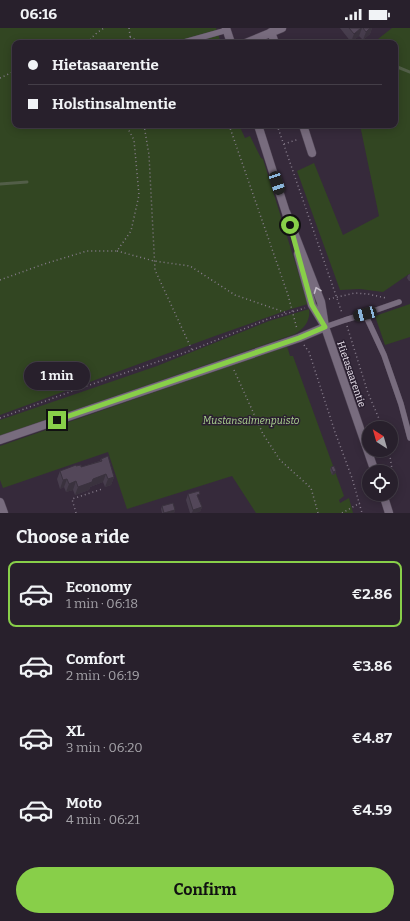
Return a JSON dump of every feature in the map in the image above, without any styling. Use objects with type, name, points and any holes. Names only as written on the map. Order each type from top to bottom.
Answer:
[{"type":"street","points":[[253,40],[282,28]]},
{"type":"street","points":[[226,29],[230,40]]},
{"type":"street","points":[[271,32],[274,40]]},
{"type":"street","name":"Hietasaarentie","points":[[259,128],[286,212],[321,302],[325,327],[373,465]]},
{"type":"street","points":[[303,128],[312,153]]},
{"type":"street","points":[[0,440],[299,338],[325,327]]},
{"type":"street","points":[[385,501],[389,513]]},
{"type":"street","points":[[0,502],[4,513]]},
{"type":"lane","points":[[191,40],[226,29]]},
{"type":"lane","points":[[325,327],[399,302]]},
{"type":"lane","points":[[365,314],[384,355],[401,404],[410,438]]},
{"type":"path","points":[[89,40],[104,28]]},
{"type":"path","points":[[128,28],[131,40]]},
{"type":"path","points":[[130,36],[137,40]]},
{"type":"path","points":[[0,78],[12,72]]},
{"type":"path","points":[[117,251],[131,232],[139,195],[134,140],[128,128]]},
{"type":"path","points":[[144,128],[149,155],[155,270],[192,350]]},
{"type":"path","points":[[230,128],[288,295],[299,338],[309,352],[360,503],[362,513]]},
{"type":"path","points":[[278,128],[345,320],[368,393],[380,421]]},
{"type":"path","points":[[284,144],[306,136]]},
{"type":"path","points":[[0,280],[87,250],[117,251],[154,261],[190,266],[235,295],[287,313]]},
{"type":"path","points":[[336,297],[355,293],[368,294],[399,302]]},
{"type":"path","points":[[0,418],[74,390],[192,350],[268,320],[293,312]]},
{"type":"path","points":[[229,361],[263,434],[280,460],[311,488],[318,513]]},
{"type":"path","points":[[76,513],[72,499],[102,489]]},
{"type":"path","points":[[342,513],[360,503]]},
{"type":"green space","points":[[0,28],[216,28],[220,40],[12,40],[12,128],[240,128],[245,138],[250,136],[261,158],[263,159],[308,304],[215,336],[0,415]]},
{"type":"green space","points":[[392,28],[410,28],[410,274],[383,292],[360,289],[340,290],[297,171],[314,163],[343,235],[379,216],[361,128],[398,128],[398,40],[377,40]]},
{"type":"green space","points":[[410,304],[410,337],[385,345],[375,316]]},
{"type":"green space","points":[[309,309],[309,317],[306,324],[295,334],[0,436],[0,420],[157,366],[269,321]]},
{"type":"green space","name":"Mustansalmenpuisto","points":[[287,346],[290,356],[293,356],[344,496],[339,500],[340,503],[349,498],[353,513],[256,513],[232,476],[127,509],[108,452],[3,488],[0,480],[0,446]]},
{"type":"building","points":[[349,28],[361,28],[354,34]]},
{"type":"building","points":[[363,28],[370,28],[366,32]]},
{"type":"building","points":[[108,456],[114,477],[108,479],[106,474],[93,479],[92,482],[78,487],[76,481],[69,484],[67,479],[63,480],[60,471],[76,465],[81,465],[81,467],[102,461],[101,459]]},
{"type":"building","points":[[334,466],[336,471],[333,472],[331,467]]},
{"type":"building","points":[[199,491],[200,494],[197,495],[202,507],[193,510],[188,494]]},
{"type":"building","points":[[173,503],[175,510],[164,513],[162,506]]},
{"type":"waterway","points":[[398,67],[410,72]]},
{"type":"waterway","points":[[0,184],[27,182]]},
{"type":"route","points":[[57,420],[299,338],[325,327],[312,305],[290,225]]}]
